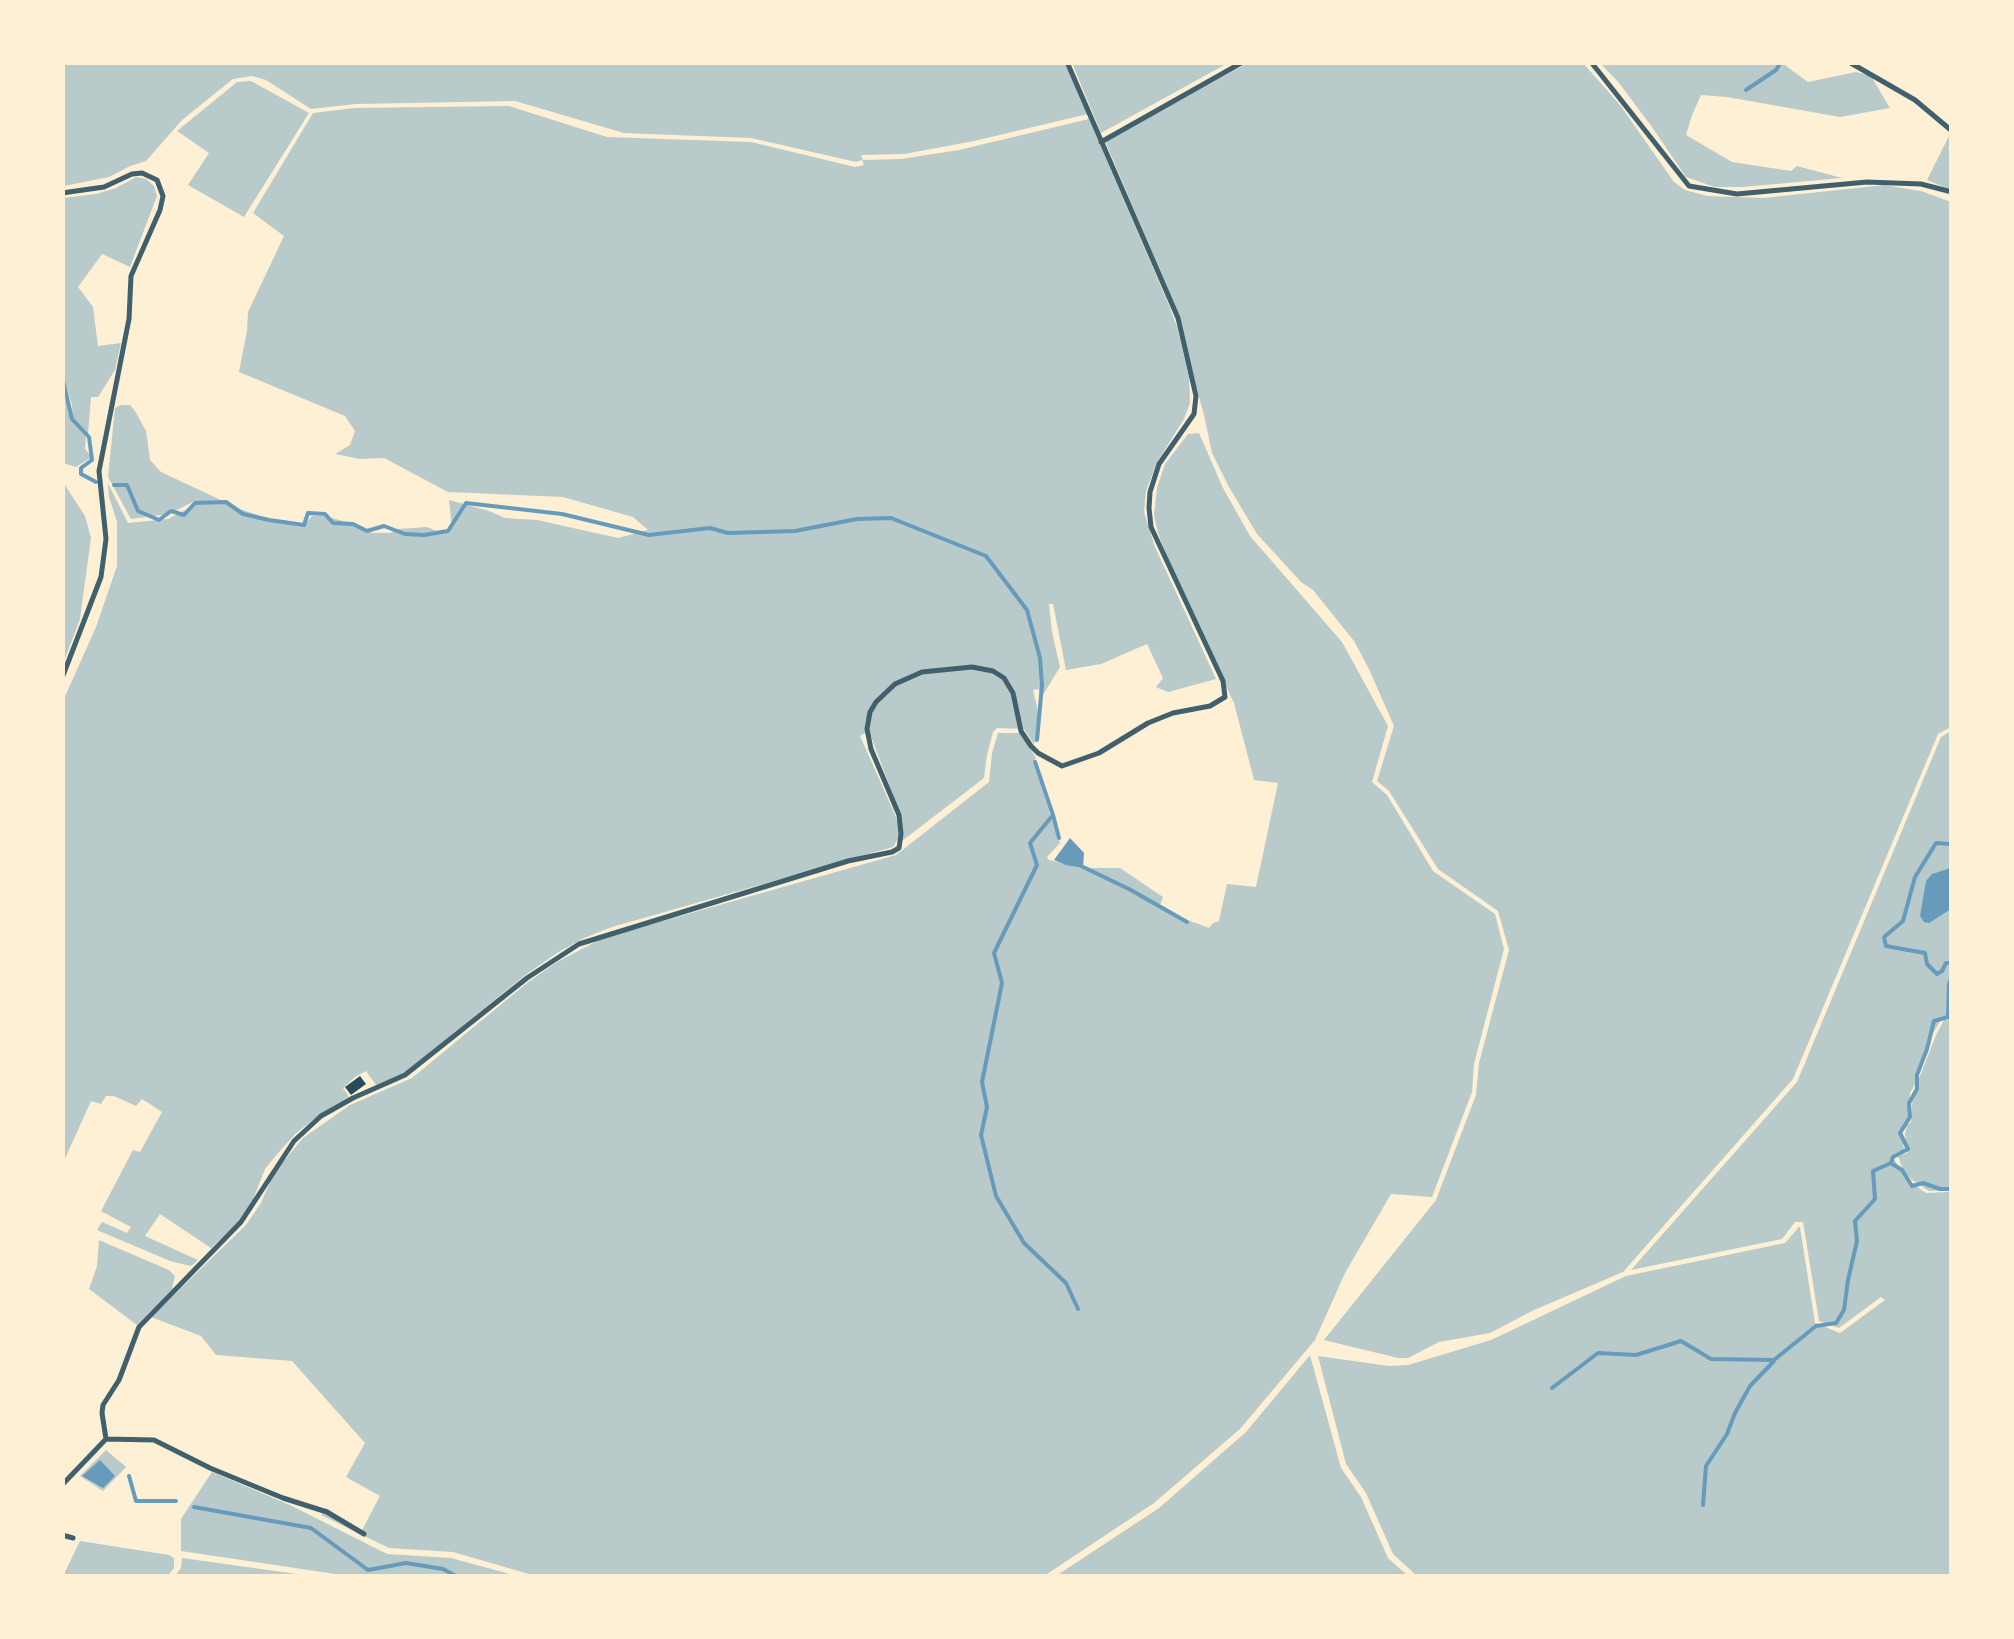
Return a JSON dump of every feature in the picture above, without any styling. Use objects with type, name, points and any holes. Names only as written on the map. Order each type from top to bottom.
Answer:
[{"type":"street","points":[[106,1439],[103,1405],[119,1380],[139,1327],[241,1222],[294,1141],[321,1116],[405,1075],[527,978],[579,944],[899,848],[902,834],[898,815],[866,728],[876,702],[895,684],[922,672],[972,667],[993,670],[1004,678],[1013,694],[1020,731],[1038,753],[1062,766],[1099,753],[1160,718],[1210,706],[1225,696],[1223,682],[1151,527],[1150,492],[1159,464],[1194,414],[1196,396],[1178,318],[1066,62]]},
{"type":"street","points":[[1102,142],[1242,62]]},
{"type":"street","points":[[1591,62],[1690,186],[1737,194],[1867,182],[1921,184],[1952,192]]},
{"type":"street","points":[[1849,62],[1915,100],[1952,131]]},
{"type":"street","points":[[62,193],[104,187],[142,173],[157,180],[163,196],[131,276],[129,319],[100,470],[106,538],[101,577],[62,678]]},
{"type":"street","points":[[62,1484],[106,1439],[154,1440],[210,1468],[326,1512],[364,1534]]},
{"type":"street","points":[[62,1534],[73,1538]]},
{"type":"shaded area","points":[[63,63],[1066,63],[1088,114],[904,154],[861,155],[863,160],[901,159],[959,150],[1089,119],[1168,303],[1189,377],[1190,403],[1157,462],[1146,491],[1144,512],[1155,547],[1216,679],[1168,692],[1156,687],[1163,678],[1147,644],[1101,664],[1066,670],[1053,604],[1049,604],[1060,667],[1040,700],[1039,689],[1033,690],[1039,716],[1034,744],[1024,729],[997,728],[984,778],[902,841],[900,814],[869,731],[860,736],[896,817],[900,835],[893,847],[612,927],[557,953],[403,1074],[376,1085],[366,1071],[355,1077],[343,1088],[349,1097],[295,1134],[273,1159],[239,1221],[211,1248],[160,1214],[145,1236],[198,1260],[191,1266],[97,1230],[102,1222],[127,1233],[131,1227],[101,1211],[133,1150],[140,1152],[162,1112],[142,1099],[136,1106],[114,1096],[106,1096],[101,1104],[91,1101],[63,1163],[63,701],[96,627],[117,566],[117,522],[108,483],[128,523],[168,519],[197,504],[225,504],[278,522],[305,524],[312,516],[325,516],[372,533],[427,527],[444,534],[452,527],[449,500],[505,518],[537,520],[618,538],[648,530],[633,517],[563,497],[448,492],[384,458],[335,454],[350,445],[355,431],[345,416],[239,372],[248,312],[284,236],[253,213],[313,113],[354,108],[509,106],[607,137],[751,142],[855,167],[864,165],[862,160],[856,162],[751,138],[624,133],[515,101],[356,104],[311,109],[266,80],[252,76],[233,79],[182,120],[146,161],[109,177],[64,186]]},
{"type":"shaded area","points":[[1072,63],[1228,63],[1101,133]]},
{"type":"shaded area","points":[[1248,63],[1583,63],[1620,105],[1674,182],[1685,190],[1707,196],[1764,198],[1884,185],[1921,191],[1951,202],[1951,727],[1938,734],[1793,1079],[1623,1272],[1490,1333],[1439,1342],[1408,1358],[1324,1340],[1436,1200],[1476,1095],[1479,1063],[1509,950],[1498,911],[1438,869],[1389,791],[1377,781],[1394,726],[1369,669],[1354,641],[1313,590],[1257,534],[1212,453],[1174,304],[1105,141]]},
{"type":"shaded area","points":[[1600,63],[1786,63],[1808,82],[1856,72],[1871,76],[1890,108],[1840,117],[1701,95],[1686,135],[1732,162],[1791,171],[1797,166],[1842,178],[1715,187],[1686,177],[1619,83]]},
{"type":"shaded area","points":[[251,81],[309,113],[244,217],[188,185],[209,153],[177,131],[237,82]]},
{"type":"shaded area","points":[[1949,136],[1952,138],[1951,190],[1927,180]]},
{"type":"shaded area","points":[[136,177],[154,186],[157,196],[130,267],[102,254],[78,287],[93,307],[98,346],[121,343],[115,370],[98,397],[91,397],[88,434],[73,419],[63,375],[63,198],[96,194]]},
{"type":"shaded area","points":[[62,385],[71,420],[86,436],[85,449],[92,457],[76,467],[63,463]]},
{"type":"shaded area","points":[[130,405],[135,411],[146,431],[150,460],[161,472],[225,502],[195,501],[169,514],[131,519],[108,477],[115,408]]},
{"type":"shaded area","points":[[1199,433],[1250,536],[1342,642],[1388,726],[1372,782],[1387,795],[1433,871],[1495,914],[1504,949],[1474,1064],[1472,1092],[1432,1197],[1391,1194],[1345,1273],[1315,1340],[1240,1429],[1154,1503],[1044,1576],[536,1576],[453,1552],[389,1548],[321,1515],[326,1508],[361,1532],[380,1496],[346,1477],[365,1443],[292,1361],[216,1355],[201,1336],[151,1317],[246,1225],[274,1173],[303,1138],[350,1105],[412,1078],[557,962],[603,938],[896,855],[989,782],[998,733],[1021,733],[1036,758],[1033,762],[1060,843],[1047,857],[1049,860],[1083,868],[1120,868],[1163,897],[1160,905],[1209,928],[1219,921],[1227,884],[1256,887],[1278,783],[1254,780],[1234,703],[1179,587],[1154,515],[1165,464],[1188,434]]},
{"type":"shaded area","points":[[63,482],[85,516],[91,538],[80,619],[63,664]]},
{"type":"shaded area","points":[[1949,732],[1951,988],[1946,1017],[1933,1033],[1910,1093],[1909,1120],[1902,1134],[1904,1151],[1895,1153],[1894,1159],[1910,1182],[1926,1193],[1951,1190],[1951,1576],[1417,1576],[1393,1554],[1366,1493],[1346,1464],[1318,1356],[1408,1365],[1491,1340],[1626,1276],[1785,1243],[1799,1227],[1815,1323],[1840,1333],[1885,1300],[1881,1297],[1839,1328],[1819,1321],[1803,1222],[1795,1222],[1782,1239],[1631,1270],[1797,1082],[1941,737]]},
{"type":"shaded area","points":[[1951,1002],[1951,1186],[1947,1190],[1929,1191],[1903,1170],[1898,1156],[1907,1153],[1905,1134],[1911,1122],[1913,1094],[1936,1035],[1944,1020],[1948,1020]]},
{"type":"shaded area","points":[[99,1240],[175,1276],[172,1289],[137,1325],[89,1289],[97,1266]]},
{"type":"shaded area","points":[[1310,1355],[1341,1468],[1361,1497],[1388,1558],[1408,1576],[1056,1576],[1159,1508],[1246,1432]]},
{"type":"shaded area","points":[[106,1450],[126,1467],[103,1491],[80,1476]]},
{"type":"shaded area","points":[[212,1472],[290,1505],[387,1554],[451,1558],[517,1576],[349,1576],[181,1551],[181,1519]]},
{"type":"shaded area","points":[[80,1541],[169,1555],[174,1558],[174,1568],[168,1576],[63,1576]]},
{"type":"shaded area","points":[[182,1558],[311,1576],[175,1576]]},
{"type":"water","points":[[1070,838],[1084,853],[1083,868],[1054,860]]},
{"type":"water","points":[[1951,868],[1951,909],[1929,923],[1924,922],[1920,916],[1926,881],[1932,874]]},
{"type":"water","points":[[100,1460],[115,1476],[103,1488],[82,1476]]},
{"type":"building","points":[[360,1076],[366,1084],[351,1095],[345,1087]]},
{"type":"waterway","points":[[1746,90],[1776,70],[1781,62]]},
{"type":"waterway","points":[[62,376],[72,419],[89,437],[92,460],[81,468],[81,474],[96,482]]},
{"type":"waterway","points":[[114,485],[127,485],[138,511],[159,520],[171,511],[184,515],[195,503],[226,502],[243,514],[269,520],[304,525],[308,513],[325,514],[333,523],[353,524],[367,531],[384,526],[405,534],[424,535],[448,531],[466,503],[562,514],[649,535],[710,528],[728,533],[795,531],[857,519],[891,518],[986,556],[1027,610],[1040,658],[1037,740]]},
{"type":"waterway","points":[[1035,762],[1053,815],[1030,843],[1037,865],[994,953],[1002,983],[982,1082],[987,1107],[981,1135],[996,1196],[1024,1243],[1066,1283],[1078,1309]]},
{"type":"waterway","points":[[1053,815],[1059,838]]},
{"type":"waterway","points":[[1952,841],[1936,843],[1915,877],[1903,921],[1884,937],[1886,946],[1925,953],[1927,964],[1937,974],[1946,963],[1952,963]]},
{"type":"waterway","points":[[1081,866],[1187,922]]},
{"type":"waterway","points":[[1952,976],[1948,1017],[1934,1021],[1917,1075],[1917,1089],[1909,1103],[1910,1117],[1900,1133],[1908,1149],[1893,1157],[1891,1163],[1902,1170],[1912,1186],[1923,1183],[1952,1189]]},
{"type":"waterway","points":[[1552,1388],[1598,1353],[1636,1355],[1681,1341],[1711,1359],[1774,1360],[1816,1326],[1836,1323],[1844,1310],[1857,1241],[1855,1221],[1875,1199],[1873,1171],[1891,1163]]},
{"type":"waterway","points":[[1703,1505],[1706,1466],[1750,1386],[1774,1361]]},
{"type":"waterway","points":[[129,1476],[136,1501],[176,1501]]},
{"type":"waterway","points":[[194,1507],[311,1528],[368,1570],[406,1563],[443,1569],[456,1576]]}]
